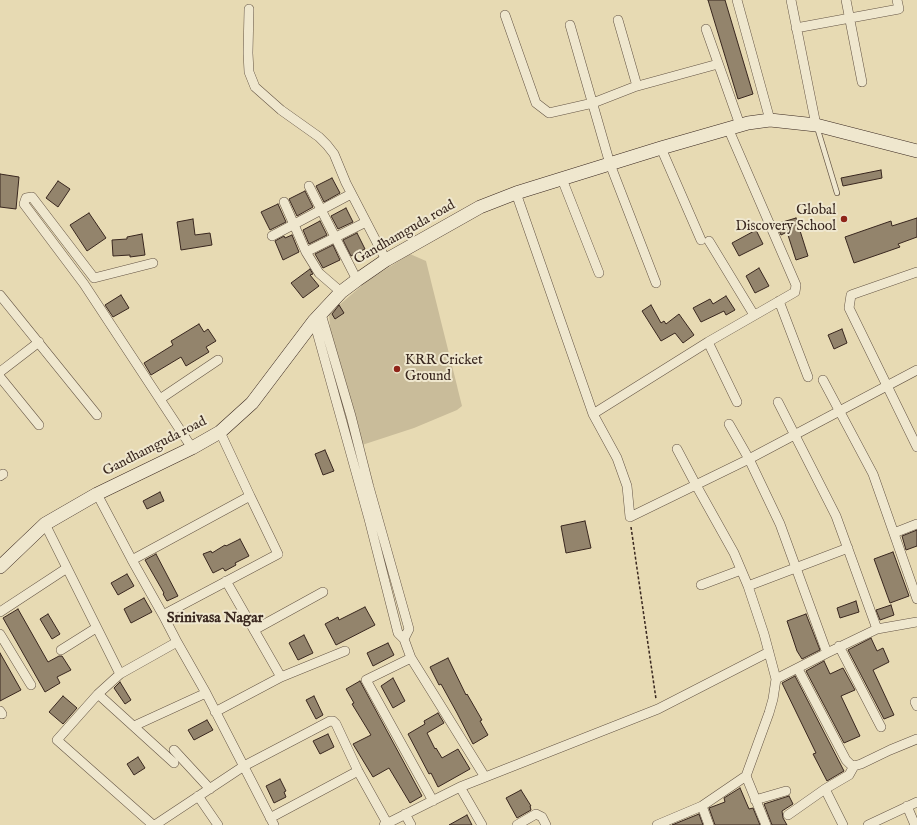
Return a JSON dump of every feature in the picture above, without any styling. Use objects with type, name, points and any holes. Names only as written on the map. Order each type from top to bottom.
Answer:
[{"type":"street","points":[[737,0],[770,120]]},
{"type":"street","points":[[791,0],[816,125]]},
{"type":"street","points":[[846,0],[862,82]]},
{"type":"street","points":[[796,28],[899,9],[897,0]]},
{"type":"street","points":[[249,9],[248,53],[250,72],[255,86],[281,110],[319,137],[334,154],[351,194],[386,260]]},
{"type":"street","points":[[505,15],[536,103],[549,113],[593,103],[637,86],[718,64]]},
{"type":"street","points":[[618,20],[637,86]]},
{"type":"street","points":[[570,25],[610,164],[656,283]]},
{"type":"street","points":[[593,414],[708,342],[795,292],[796,285],[734,126],[718,64],[706,29]]},
{"type":"street","name":"Gandhamguda road","points":[[0,567],[45,524],[97,494],[192,448],[220,432],[252,402],[317,318],[341,292],[386,260],[480,207],[516,193],[734,126],[770,120],[816,125],[917,151]]},
{"type":"street","points":[[661,148],[705,241],[754,315]]},
{"type":"street","points":[[562,179],[599,273]]},
{"type":"street","points":[[309,186],[357,280]]},
{"type":"street","points":[[516,193],[593,414],[617,458],[627,486],[630,517],[749,459],[917,370]]},
{"type":"street","points":[[272,236],[351,194]]},
{"type":"street","points":[[94,278],[32,197],[26,198],[24,204],[84,284],[192,448]]},
{"type":"street","points":[[284,202],[306,252],[319,273],[341,292]]},
{"type":"street","points":[[306,252],[335,239],[366,222]]},
{"type":"street","points":[[84,284],[94,278],[153,263]]},
{"type":"street","points":[[917,272],[851,295],[849,308],[917,447]]},
{"type":"street","points":[[0,295],[97,414]]},
{"type":"street","points":[[778,302],[808,377]]},
{"type":"street","points":[[317,318],[351,416],[357,461],[370,506],[387,550],[408,629],[404,639]]},
{"type":"street","points":[[0,372],[39,342]]},
{"type":"street","points":[[708,342],[736,402]]},
{"type":"street","points":[[160,399],[218,360]]},
{"type":"street","points":[[0,377],[39,424]]},
{"type":"street","points":[[823,380],[873,474],[917,599]]},
{"type":"street","points":[[778,402],[836,516],[877,629]]},
{"type":"street","points":[[728,424],[749,459],[780,524],[827,653]]},
{"type":"street","points":[[163,614],[278,554],[220,432]]},
{"type":"street","points":[[657,825],[702,806],[746,776],[769,713],[776,679],[748,586],[734,553],[677,449]]},
{"type":"street","points":[[97,494],[206,693],[272,821],[358,771]]},
{"type":"street","points":[[132,560],[250,496]]},
{"type":"street","points":[[370,506],[377,551],[398,633],[404,639],[411,658],[485,777]]},
{"type":"street","points":[[45,524],[120,674]]},
{"type":"street","points":[[894,533],[917,524]]},
{"type":"street","points":[[748,586],[848,548]]},
{"type":"street","points":[[377,551],[387,550]]},
{"type":"street","points":[[0,612],[67,568]]},
{"type":"street","points":[[700,585],[741,570]]},
{"type":"street","points":[[226,580],[281,677]]},
{"type":"street","points":[[254,630],[323,592]]},
{"type":"street","points":[[776,679],[798,669],[839,646],[877,629],[917,622]]},
{"type":"street","points":[[61,650],[96,628]]},
{"type":"street","points":[[0,634],[31,685]]},
{"type":"street","points":[[177,642],[120,674],[98,694],[57,740],[154,825],[244,766],[330,721],[333,721],[336,724],[385,824],[460,787],[658,709],[769,652]]},
{"type":"street","points":[[839,646],[881,727]]},
{"type":"street","points":[[216,712],[281,677],[345,650]]},
{"type":"street","points":[[411,658],[366,680],[433,801]]},
{"type":"street","points":[[798,669],[846,760],[854,766]]},
{"type":"street","points":[[134,726],[206,693]]},
{"type":"street","points":[[98,694],[174,763]]},
{"type":"street","points":[[788,814],[848,775],[854,766],[917,739]]},
{"type":"street","points":[[174,750],[210,789]]},
{"type":"street","points":[[746,776],[766,825]]},
{"type":"street","points":[[460,787],[482,825]]},
{"type":"street","points":[[825,789],[843,825]]},
{"type":"street","points":[[756,800],[786,791]]},
{"type":"street","points":[[198,796],[218,825]]},
{"type":"street","points":[[875,824],[917,802]]},
{"type":"street","points":[[702,806],[709,825]]},
{"type":"street","points":[[907,806],[915,825]]},
{"type":"street","points":[[405,814],[411,825]]},
{"type":"street","points":[[517,825],[536,814],[542,817],[546,825]]},
{"type":"lane","points":[[816,125],[837,193]]},
{"type":"path","points":[[630,517],[658,709]]},
{"type":"shaded area","name":"KRR Cricket Ground","points":[[410,254],[426,261],[462,406],[457,410],[414,428],[362,445],[331,338],[329,314],[367,281]]},
{"type":"building","points":[[708,0],[725,0],[753,94],[738,99]]},
{"type":"building","points":[[881,170],[882,178],[843,186],[841,178]]},
{"type":"building","points":[[0,174],[19,177],[16,209],[0,207]]},
{"type":"building","points":[[332,178],[340,193],[324,202],[316,186]]},
{"type":"building","points":[[58,181],[70,189],[58,207],[46,198]]},
{"type":"building","points":[[305,191],[313,207],[297,216],[289,199]]},
{"type":"building","points":[[278,204],[286,222],[270,230],[261,212]]},
{"type":"building","points":[[346,208],[353,222],[338,229],[331,216]]},
{"type":"building","points":[[89,213],[106,238],[87,251],[70,225]]},
{"type":"building","points":[[796,218],[808,256],[796,260],[787,232],[781,235],[776,224]]},
{"type":"building","points":[[917,218],[917,237],[898,244],[900,247],[854,263],[845,237],[891,221],[892,226]]},
{"type":"building","points":[[193,219],[195,235],[210,233],[212,245],[181,250],[177,222]]},
{"type":"building","points":[[320,221],[327,235],[309,244],[303,230]]},
{"type":"building","points":[[756,230],[763,244],[739,256],[732,243]]},
{"type":"building","points":[[357,233],[365,249],[351,256],[343,240]]},
{"type":"building","points":[[142,234],[145,255],[130,257],[130,255],[113,256],[112,240],[127,239],[127,237]]},
{"type":"building","points":[[292,235],[299,252],[283,260],[275,241],[284,236],[285,238]]},
{"type":"building","points":[[333,245],[340,260],[323,268],[315,254]]},
{"type":"building","points":[[759,268],[769,286],[755,293],[746,276]]},
{"type":"building","points":[[310,269],[313,274],[310,275],[319,286],[303,298],[291,283]]},
{"type":"building","points":[[121,295],[129,308],[113,317],[105,305]]},
{"type":"building","points":[[726,296],[735,310],[726,315],[724,311],[701,322],[693,308],[710,299],[713,304]]},
{"type":"building","points":[[339,305],[344,313],[335,319],[332,314]]},
{"type":"building","points":[[651,305],[661,323],[664,321],[666,324],[679,314],[694,335],[683,343],[675,333],[661,341],[642,311]]},
{"type":"building","points":[[199,324],[204,332],[208,329],[216,341],[206,347],[209,352],[186,366],[181,357],[151,375],[144,363],[173,345],[171,341]]},
{"type":"building","points":[[842,329],[847,343],[834,349],[828,335]]},
{"type":"building","points":[[325,450],[334,471],[323,475],[315,454]]},
{"type":"building","points":[[160,492],[164,501],[147,509],[143,501]]},
{"type":"building","points":[[585,521],[591,548],[566,553],[561,526]]},
{"type":"building","points":[[917,530],[917,546],[906,550],[902,536]]},
{"type":"building","points":[[240,539],[249,556],[235,563],[236,565],[225,571],[223,568],[213,573],[203,554],[211,551],[212,553],[225,545],[226,546]]},
{"type":"building","points":[[893,552],[909,596],[890,603],[874,559]]},
{"type":"building","points":[[156,554],[178,596],[167,601],[145,560]]},
{"type":"building","points":[[127,574],[134,586],[118,595],[111,583]]},
{"type":"building","points":[[144,598],[152,612],[131,623],[124,609]]},
{"type":"building","points":[[856,601],[859,612],[840,618],[837,608]]},
{"type":"building","points":[[891,605],[894,615],[880,620],[876,610]]},
{"type":"building","points":[[365,607],[375,625],[336,645],[325,624],[338,617],[339,620]]},
{"type":"building","points":[[18,609],[48,662],[62,656],[71,670],[57,677],[60,683],[45,692],[3,618]]},
{"type":"building","points":[[48,614],[60,634],[52,639],[40,619]]},
{"type":"building","points":[[806,614],[820,650],[802,659],[797,651],[787,621]]},
{"type":"building","points":[[304,635],[313,653],[298,660],[289,643]]},
{"type":"building","points":[[871,638],[877,651],[883,648],[889,662],[873,670],[894,715],[884,719],[848,650]]},
{"type":"building","points":[[388,643],[394,655],[373,666],[367,653]]},
{"type":"building","points":[[0,653],[21,690],[0,701]]},
{"type":"building","points":[[448,658],[466,695],[467,694],[482,720],[480,721],[488,735],[473,744],[441,684],[439,685],[430,667]]},
{"type":"building","points":[[824,661],[830,674],[843,668],[855,690],[841,696],[860,736],[844,743],[806,671]]},
{"type":"building","points":[[795,676],[844,771],[827,781],[813,754],[816,753],[782,683]]},
{"type":"building","points":[[393,678],[405,701],[393,708],[381,686]]},
{"type":"building","points":[[360,681],[422,796],[410,803],[389,768],[373,777],[353,744],[371,735],[352,704],[354,703],[346,689]]},
{"type":"building","points":[[120,682],[131,700],[125,704],[114,688]]},
{"type":"building","points":[[63,696],[77,708],[63,724],[49,712]]},
{"type":"building","points":[[314,696],[323,715],[316,719],[306,700]]},
{"type":"building","points":[[438,713],[444,723],[427,733],[435,749],[436,748],[442,758],[458,749],[470,769],[438,787],[431,773],[429,774],[408,734],[425,724],[424,721]]},
{"type":"building","points":[[207,720],[213,730],[194,740],[188,730]]},
{"type":"building","points":[[328,734],[334,747],[320,754],[313,741]]},
{"type":"building","points":[[138,757],[145,768],[134,775],[127,764]]},
{"type":"building","points":[[280,779],[286,791],[284,792],[286,797],[274,803],[266,786]]},
{"type":"building","points":[[740,788],[749,809],[753,808],[760,825],[715,825],[709,808],[725,802],[724,798]]},
{"type":"building","points":[[521,790],[531,806],[531,810],[517,818],[506,798]]},
{"type":"building","points":[[789,796],[793,804],[782,811],[783,818],[787,825],[772,825],[764,804]]},
{"type":"building","points":[[699,814],[703,825],[672,825]]},
{"type":"building","points":[[467,815],[472,825],[449,825]]},
{"type":"place","name":"Global Discovery School","points":[[844,219]]},
{"type":"place","name":"KRR Cricket Ground","points":[[397,369]]},
{"type":"district","name":"Srinivasa Nagar","points":[[215,619]]}]
